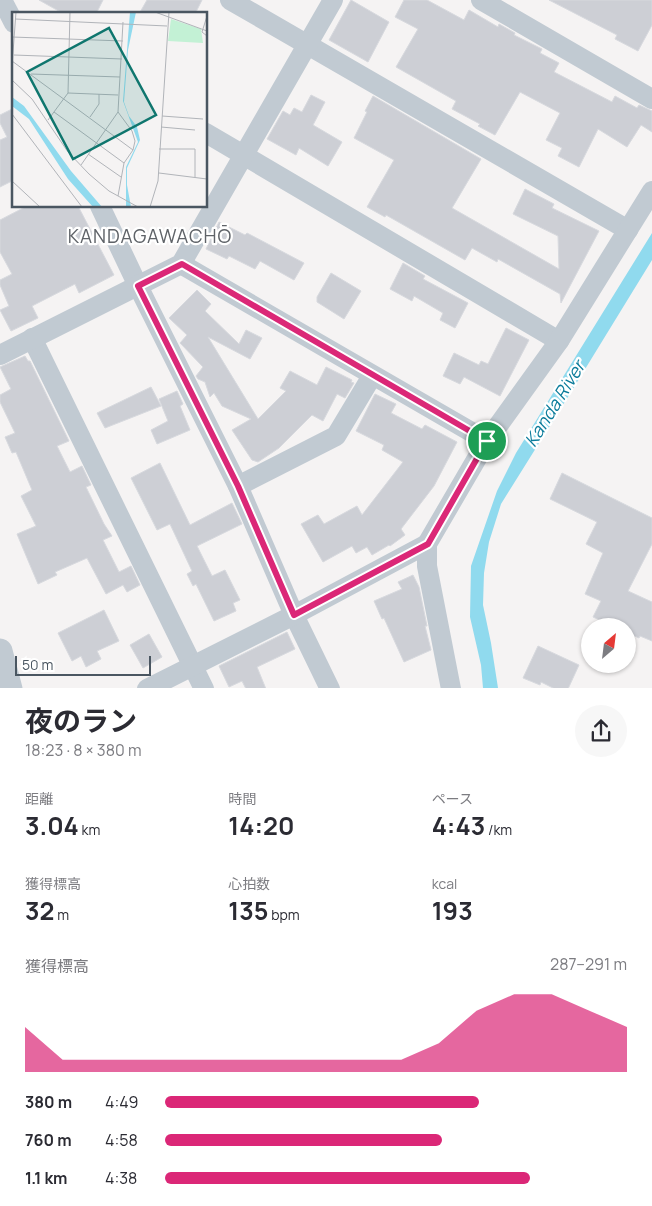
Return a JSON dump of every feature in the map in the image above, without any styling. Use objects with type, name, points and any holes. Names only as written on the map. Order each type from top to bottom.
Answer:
[{"type":"street","points":[[2,0],[12,19]]},
{"type":"street","points":[[230,0],[628,230]]},
{"type":"street","points":[[0,355],[182,264],[333,0]]},
{"type":"street","points":[[481,0],[652,99]]},
{"type":"street","points":[[208,134],[245,154],[558,341]]},
{"type":"street","points":[[452,688],[427,566],[428,544],[487,441],[558,341],[652,191]]},
{"type":"street","points":[[101,208],[238,486],[294,615],[330,688]]},
{"type":"street","points":[[182,264],[372,376],[487,441]]},
{"type":"street","points":[[32,338],[204,688]]},
{"type":"street","points":[[238,486],[336,436],[372,376]]},
{"type":"street","points":[[147,688],[294,615],[428,544]]},
{"type":"street","points":[[0,651],[10,688]]},
{"type":"water","name":"Kanda River","points":[[652,233],[652,260],[501,504],[489,542],[484,573],[483,605],[498,688],[483,688],[481,665],[470,617],[471,566],[497,491],[516,453]]},
{"type":"building","points":[[39,0],[103,0],[97,12],[60,12]]},
{"type":"building","points":[[147,0],[202,0],[196,12],[140,12]]},
{"type":"building","points":[[351,0],[389,22],[368,62],[329,40]]},
{"type":"building","points":[[404,0],[427,0],[464,20],[469,10],[498,27],[499,24],[515,33],[514,35],[542,49],[540,53],[559,63],[554,72],[612,102],[615,96],[637,108],[639,105],[652,111],[652,132],[641,125],[627,147],[598,129],[579,167],[558,156],[562,148],[546,140],[560,113],[520,92],[495,135],[478,126],[480,124],[452,109],[456,101],[396,67],[418,29],[395,17]]},
{"type":"building","points":[[549,0],[652,0],[652,25],[638,51],[615,39],[617,35]]},
{"type":"building","points":[[311,95],[325,102],[313,125],[342,142],[328,166],[299,148],[296,155],[267,139],[283,111],[290,115],[294,108],[302,112]]},
{"type":"building","points":[[373,96],[481,159],[452,208],[559,269],[558,236],[513,214],[525,189],[554,204],[552,208],[599,231],[561,303],[560,294],[498,259],[497,262],[472,248],[465,260],[386,215],[385,217],[367,207],[394,160],[354,138]]},
{"type":"building","points":[[12,109],[12,181],[0,187],[0,140],[7,137],[0,123],[0,115]]},
{"type":"building","points":[[23,208],[79,208],[114,275],[79,293],[75,284],[32,306],[38,318],[11,331],[0,310],[9,306],[0,285],[0,280],[12,274],[0,252],[0,220]]},
{"type":"building","points":[[219,222],[245,235],[247,233],[304,263],[294,280],[260,261],[255,269],[229,256],[227,259],[206,249]]},
{"type":"building","points":[[403,263],[425,276],[423,279],[468,303],[455,328],[440,320],[443,313],[414,296],[412,301],[390,289]]},
{"type":"building","points":[[331,273],[361,291],[344,319],[317,302],[317,297]]},
{"type":"building","points":[[197,290],[211,304],[205,311],[239,344],[246,330],[262,338],[250,359],[208,337],[258,419],[286,391],[280,388],[290,371],[317,385],[326,367],[352,380],[351,382],[354,383],[345,398],[337,394],[323,421],[312,415],[279,448],[258,462],[252,460],[232,430],[251,419],[222,406],[214,393],[210,397],[205,382],[196,376],[203,367],[180,343],[187,335],[169,318]]},
{"type":"building","points":[[506,328],[529,340],[500,396],[464,377],[460,384],[443,376],[454,353],[479,365],[481,361],[488,364]]},
{"type":"building","points":[[25,356],[30,361],[69,441],[57,446],[70,472],[82,466],[91,485],[86,487],[112,536],[103,540],[119,572],[131,566],[140,585],[127,592],[123,585],[106,594],[87,558],[55,572],[57,575],[38,584],[17,534],[36,526],[21,496],[32,490],[16,452],[12,453],[5,437],[15,433],[0,402],[0,395],[11,389],[0,367]]},
{"type":"building","points":[[151,387],[161,406],[105,428],[97,413]]},
{"type":"building","points":[[177,391],[183,404],[180,406],[190,430],[157,444],[151,430],[168,421],[159,399]]},
{"type":"building","points":[[375,394],[396,404],[391,413],[422,429],[425,425],[457,442],[434,486],[401,529],[405,535],[390,546],[372,555],[367,547],[356,553],[352,546],[323,562],[301,524],[318,515],[324,524],[357,506],[362,515],[403,462],[382,450],[384,445],[356,431]]},
{"type":"building","points":[[160,463],[190,525],[232,503],[242,524],[197,546],[212,576],[225,570],[240,600],[233,603],[236,611],[214,621],[196,584],[193,586],[187,574],[192,571],[170,524],[157,530],[131,478]]},
{"type":"building","points":[[562,473],[652,518],[652,544],[628,591],[652,602],[652,641],[640,636],[639,638],[636,637],[636,618],[593,617],[601,601],[585,594],[603,553],[586,544],[597,522],[550,499]]},
{"type":"building","points":[[413,575],[419,587],[431,650],[404,662],[374,601],[402,589],[398,582]]},
{"type":"building","points":[[104,610],[119,641],[97,651],[101,659],[86,667],[81,656],[72,661],[58,633]]},
{"type":"building","points":[[287,632],[295,649],[257,667],[266,688],[246,688],[242,681],[229,687],[219,666]]},
{"type":"building","points":[[149,634],[162,657],[143,668],[130,645]]},
{"type":"building","points":[[538,646],[579,665],[568,688],[553,688],[541,682],[540,685],[523,678]]},
{"type":"district","name":"KANDAGAWACHŌ","points":[[150,236]]},
{"type":"route","points":[[182,264],[372,376],[487,441],[428,544],[294,615],[238,486],[138,286],[182,264]]}]
